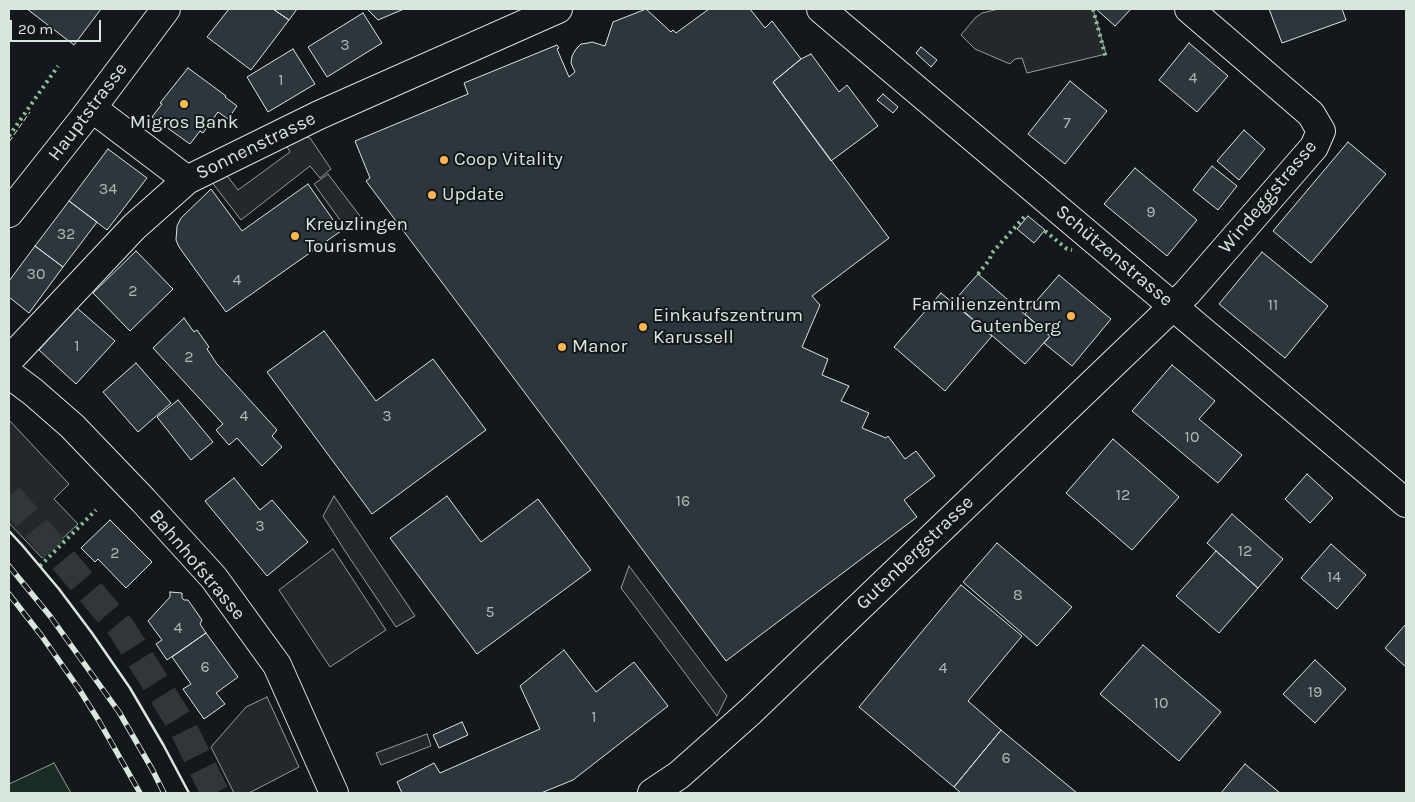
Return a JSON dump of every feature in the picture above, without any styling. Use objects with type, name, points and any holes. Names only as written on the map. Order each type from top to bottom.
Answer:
[{"type":"street","name":"Hauptstrasse","points":[[9,214],[166,9]]},
{"type":"street","name":"Sonnenstrasse","points":[[9,360],[134,227],[187,180],[319,115],[558,9]]},
{"type":"street","name":"Schützenstrasse","points":[[821,9],[1406,504]]},
{"type":"street","name":"Windeggstrasse","points":[[1173,307],[1187,294],[1314,147],[1321,131],[1311,114],[1189,9]]},
{"type":"street","points":[[92,108],[187,180]]},
{"type":"street","name":"Gutenbergstrasse","points":[[652,793],[679,775],[751,711],[1173,307]]},
{"type":"street","name":"Bahnhofstrasse","points":[[9,374],[72,426],[214,578],[277,665],[334,793]]},
{"type":"green space","points":[[54,763],[71,793],[9,793],[9,784]]},
{"type":"shaded area","points":[[999,9],[1093,9],[1106,54],[1027,73],[1022,58],[1015,59],[1010,64],[975,49],[961,35],[975,18],[982,13]]},
{"type":"shaded area","points":[[295,134],[310,138],[331,169],[320,178],[310,166],[241,220],[204,172],[219,165],[238,190],[290,152],[284,141]]},
{"type":"shaded area","points":[[328,174],[360,216],[345,227],[314,184]]},
{"type":"shaded area","points":[[9,420],[69,484],[54,499],[78,524],[42,558],[9,523]]},
{"type":"shaded area","points":[[334,496],[415,616],[396,627],[323,516]]},
{"type":"shaded area","points":[[333,549],[386,630],[330,667],[279,590]]},
{"type":"shaded area","points":[[629,566],[727,696],[717,716],[621,588]]},
{"type":"shaded area","points":[[267,697],[299,767],[249,793],[234,793],[211,747],[246,707]]},
{"type":"shaded area","points":[[427,734],[431,746],[381,765],[376,753]]},
{"type":"building","points":[[27,9],[101,9],[74,45]]},
{"type":"building","points":[[229,9],[273,9],[289,20],[251,70],[207,37]]},
{"type":"building","points":[[273,9],[297,9],[289,20]]},
{"type":"building","points":[[367,9],[404,9],[378,20]]},
{"type":"building","name":"Einkaufszentrum Karussell","points":[[646,9],[671,32],[673,30],[676,33],[709,9],[750,9],[765,28],[772,21],[801,59],[773,82],[889,238],[812,296],[820,305],[802,347],[828,359],[822,375],[849,386],[841,401],[869,413],[862,428],[886,438],[888,436],[905,459],[916,451],[935,476],[904,500],[917,517],[726,661],[366,181],[370,178],[355,141],[468,94],[464,83],[557,45],[569,77],[575,72],[571,63],[572,56],[581,44],[592,42],[605,46],[613,22]]},
{"type":"building","points":[[1096,9],[1131,9],[1115,26]]},
{"type":"building","points":[[1269,9],[1342,9],[1346,20],[1282,43]]},
{"type":"building","points":[[363,13],[382,43],[327,77],[308,47]]},
{"type":"building","points":[[1189,43],[1228,76],[1197,112],[1159,80]]},
{"type":"building","points":[[921,47],[937,60],[931,67],[916,53]]},
{"type":"building","points":[[293,49],[315,84],[268,112],[247,77]]},
{"type":"building","points":[[811,54],[839,92],[847,85],[878,126],[831,161],[773,82],[801,59]]},
{"type":"building","points":[[188,68],[237,106],[228,119],[218,112],[203,133],[200,131],[190,144],[152,117],[162,104],[160,103]]},
{"type":"building","points":[[1070,81],[1107,111],[1065,164],[1028,134]]},
{"type":"building","points":[[883,94],[898,107],[893,113],[877,100]]},
{"type":"building","points":[[1244,130],[1265,149],[1239,180],[1217,161]]},
{"type":"building","points":[[1348,142],[1386,174],[1311,263],[1273,231]]},
{"type":"building","points":[[108,149],[147,178],[107,230],[69,201]]},
{"type":"building","points":[[1212,166],[1237,186],[1218,210],[1193,190]]},
{"type":"building","points":[[1135,168],[1197,220],[1167,256],[1104,204]]},
{"type":"building","points":[[308,184],[341,231],[226,312],[179,247],[176,240],[177,226],[181,218],[211,189],[242,231]]},
{"type":"building","points":[[69,201],[97,222],[63,267],[35,246]]},
{"type":"building","points":[[1028,216],[1045,230],[1034,243],[1017,229]]},
{"type":"building","points":[[35,246],[63,267],[29,313],[9,297],[9,281]]},
{"type":"building","points":[[136,251],[173,289],[130,331],[93,293]]},
{"type":"building","points":[[1262,252],[1328,306],[1285,358],[1219,304]]},
{"type":"building","points":[[978,274],[1050,336],[1025,364],[953,302]]},
{"type":"building","points":[[1059,275],[1111,319],[1072,366],[1044,343],[1050,336],[1025,314]]},
{"type":"building","points":[[941,293],[992,336],[945,391],[894,347]]},
{"type":"building","points":[[77,308],[115,341],[76,384],[39,350]]},
{"type":"building","points":[[184,318],[194,332],[197,330],[209,347],[207,349],[217,364],[277,430],[272,436],[282,447],[262,466],[237,438],[229,445],[216,430],[223,424],[153,348]]},
{"type":"building","points":[[324,331],[376,401],[433,359],[486,430],[372,514],[267,372]]},
{"type":"building","points":[[136,363],[171,403],[138,432],[103,392]]},
{"type":"building","points":[[1172,365],[1215,401],[1199,419],[1242,455],[1218,483],[1132,411]]},
{"type":"building","points":[[178,400],[213,442],[191,460],[157,417]]},
{"type":"building","points":[[1113,439],[1179,497],[1132,550],[1066,493]]},
{"type":"building","points":[[1307,474],[1333,498],[1310,523],[1285,499]]},
{"type":"building","points":[[234,478],[260,510],[272,500],[308,542],[267,576],[205,501]]},
{"type":"building","points":[[447,496],[481,542],[538,499],[591,570],[477,654],[390,538]]},
{"type":"building","points":[[1232,514],[1283,559],[1258,588],[1207,543]]},
{"type":"building","points":[[110,520],[152,562],[126,588],[98,559],[95,562],[81,548]]},
{"type":"building","points":[[997,543],[1072,607],[1037,646],[963,582]]},
{"type":"building","points":[[1331,544],[1366,575],[1337,609],[1301,578]]},
{"type":"building","points":[[1216,551],[1258,588],[1219,633],[1176,596]]},
{"type":"building","points":[[961,585],[1022,636],[968,701],[1001,730],[954,787],[859,707]]},
{"type":"building","points":[[170,592],[182,593],[182,598],[188,600],[202,620],[200,624],[206,633],[167,660],[156,644],[162,640],[148,621],[170,597]]},
{"type":"building","points":[[1406,624],[1406,667],[1385,648]]},
{"type":"building","points":[[206,633],[238,677],[216,693],[225,704],[204,719],[183,689],[191,684],[172,657]]},
{"type":"building","points":[[1143,645],[1221,712],[1179,761],[1100,694]]},
{"type":"building","points":[[564,650],[596,692],[634,662],[668,706],[573,780],[541,793],[402,793],[397,782],[434,763],[440,773],[540,729],[520,686]]},
{"type":"building","points":[[1315,660],[1346,689],[1315,723],[1283,694]]},
{"type":"building","points":[[462,722],[468,735],[439,748],[433,735]]},
{"type":"building","points":[[1001,730],[1077,793],[961,793],[954,787]]},
{"type":"building","points":[[1245,764],[1280,793],[1221,793]]},
{"type":"tunnel","points":[[9,496],[122,629],[181,724],[215,793]]},
{"type":"railway","points":[[9,566],[50,616],[119,712],[164,793]]},
{"type":"railway","points":[[9,594],[79,689],[140,793]]},
{"type":"hedge","points":[[1093,9],[1106,58]]},
{"type":"hedge","points":[[9,136],[58,66]]},
{"type":"hedge","points":[[978,274],[990,259],[991,254],[1026,215]]},
{"type":"hedge","points":[[1045,231],[1067,249],[1072,250]]},
{"type":"hedge","points":[[40,566],[96,510]]},
{"type":"fence","points":[[9,142],[30,112]]},
{"type":"wall","points":[[9,531],[59,589],[130,688],[189,793]]},
{"type":"place","name":"Migros Bank","points":[[184,104]]},
{"type":"place","name":"Coop Vitality","points":[[444,160]]},
{"type":"place","name":"Update","points":[[432,195]]},
{"type":"place","name":"Kreuzlingen Tourismus","points":[[295,236]]},
{"type":"place","name":"Familienzentrum Gutenberg","points":[[1071,316]]},
{"type":"place","name":"Einkaufszentrum Karussell","points":[[643,327]]},
{"type":"place","name":"Manor","points":[[562,347]]}]
